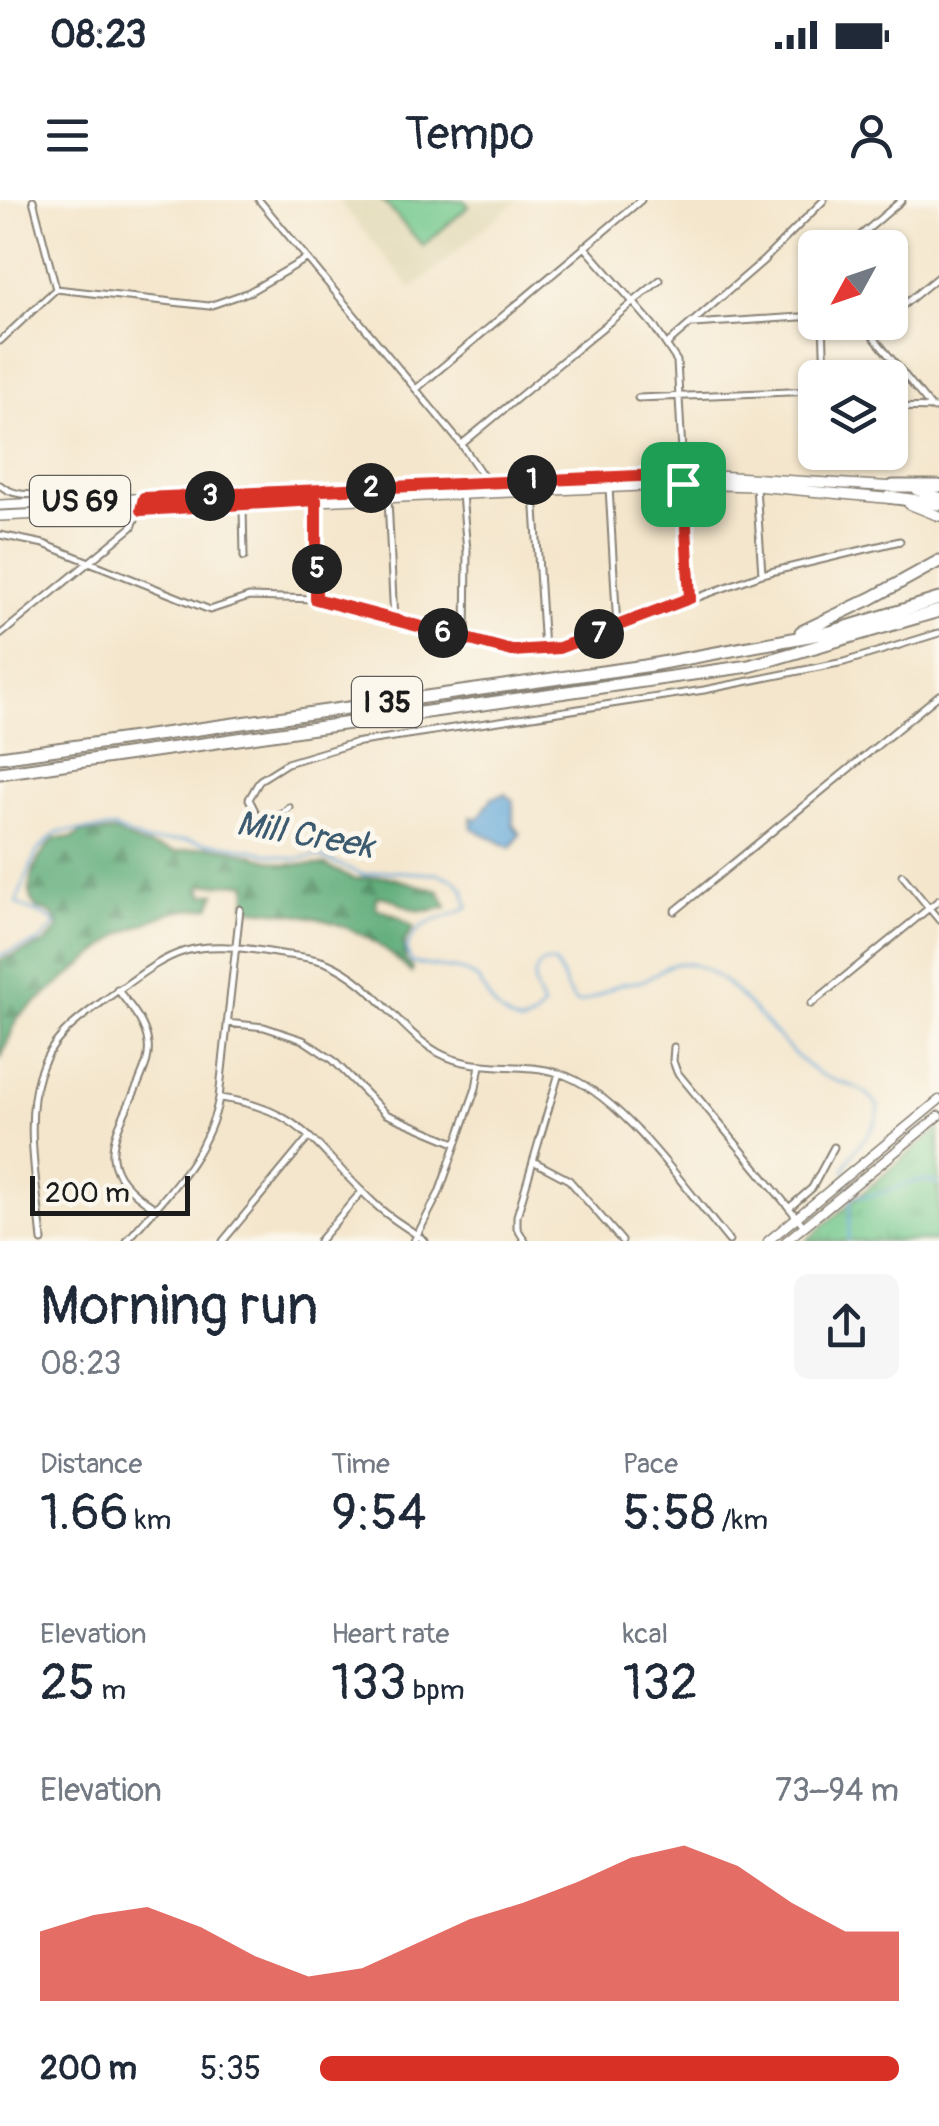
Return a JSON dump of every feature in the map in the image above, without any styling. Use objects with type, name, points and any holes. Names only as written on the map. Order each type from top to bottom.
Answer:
[{"type":"highway","points":[[891,492],[939,486]]},
{"type":"highway","points":[[891,492],[939,500]]},
{"type":"highway","points":[[774,642],[823,623],[939,561]]},
{"type":"highway","name":"I 35","points":[[0,757],[645,666],[831,632],[939,598]]},
{"type":"highway","name":"I 35","points":[[0,773],[749,666],[939,611]]},
{"type":"main road","name":"US 69","points":[[0,505],[488,482],[610,487],[683,479],[891,492]]},
{"type":"main road","name":"US 69","points":[[0,516],[462,494],[534,486],[683,479],[891,492],[939,516]]},
{"type":"main road","points":[[768,1241],[939,1100]]},
{"type":"main road","points":[[786,1241],[939,1116]]},
{"type":"street","points":[[32,200],[56,289]]},
{"type":"street","points":[[259,200],[462,445],[488,482]]},
{"type":"street","points":[[416,389],[640,200]]},
{"type":"street","points":[[668,344],[763,262],[824,200]]},
{"type":"street","points":[[867,230],[902,200]]},
{"type":"street","points":[[584,246],[668,344],[676,361],[690,598]]},
{"type":"street","points":[[0,341],[56,289],[209,306],[249,292],[306,259]]},
{"type":"street","points":[[908,301],[939,276]]},
{"type":"street","points":[[462,445],[660,280]]},
{"type":"street","points":[[691,325],[798,317]]},
{"type":"street","points":[[875,340],[930,406]]},
{"type":"street","points":[[638,398],[798,392]]},
{"type":"street","points":[[908,407],[939,408]]},
{"type":"street","points":[[0,486],[10,492],[62,495],[75,502]]},
{"type":"street","points":[[534,486],[544,650]]},
{"type":"street","points":[[756,486],[762,574]]},
{"type":"street","points":[[610,487],[617,628]]},
{"type":"street","points":[[462,494],[467,551],[466,639]]},
{"type":"street","points":[[0,634],[132,527],[144,498]]},
{"type":"street","points":[[388,498],[394,620]]},
{"type":"street","points":[[316,500],[316,599]]},
{"type":"street","points":[[243,503],[244,556]]},
{"type":"street","points":[[0,536],[44,544],[210,610],[249,598],[316,599],[512,651],[559,648],[762,574],[900,541]]},
{"type":"street","points":[[289,807],[278,817],[267,818],[257,815],[249,799],[260,780],[287,763],[354,743],[704,690],[844,662],[939,633]]},
{"type":"street","points":[[676,911],[939,695]]},
{"type":"street","points":[[902,875],[939,920]]},
{"type":"street","points":[[811,1004],[939,900]]},
{"type":"street","points":[[127,1241],[202,1149],[212,1127],[219,1098],[240,910]]},
{"type":"street","points":[[42,1241],[33,1107],[46,1056],[65,1029],[151,965],[208,945],[332,965],[371,991],[432,1048],[456,1060],[559,1073],[585,1084],[614,1104],[729,1241]]},
{"type":"street","points":[[118,990],[144,1028],[149,1053],[114,1140],[113,1162],[128,1189],[155,1208]]},
{"type":"street","points":[[227,1023],[264,1027],[303,1040],[333,1060],[386,1114],[455,1143]]},
{"type":"street","points":[[674,1046],[672,1061],[677,1072],[804,1226]]},
{"type":"street","points":[[416,1238],[439,1193],[476,1088],[480,1065]]},
{"type":"street","points":[[525,1241],[516,1225],[559,1073]]},
{"type":"street","points":[[219,1098],[270,1108],[296,1124],[382,1211],[425,1241]]},
{"type":"street","points":[[222,1241],[309,1137]]},
{"type":"street","points":[[789,1208],[812,1188],[834,1148]]},
{"type":"street","points":[[533,1161],[569,1180],[622,1241]]},
{"type":"street","points":[[319,1241],[362,1191]]},
{"type":"shaded area","points":[[338,200],[517,200],[412,289]]},
{"type":"green space","points":[[382,200],[464,200],[469,206],[423,246]]},
{"type":"green space","points":[[115,832],[141,844],[176,852],[207,846],[283,864],[325,865],[354,879],[386,876],[439,891],[447,907],[412,909],[376,897],[376,908],[414,927],[403,944],[411,973],[355,931],[315,918],[246,908],[247,883],[201,885],[204,895],[216,893],[210,907],[171,912],[121,934],[18,1017],[0,1060],[0,960],[44,944],[58,929],[55,917],[37,909],[32,901],[30,882],[37,862],[56,838]]},
{"type":"green space","points":[[939,1128],[939,1241],[806,1241],[814,1234]]},
{"type":"water","points":[[505,794],[513,800],[513,825],[520,834],[511,848],[472,828],[471,817],[478,819],[492,798]]},
{"type":"waterway","name":"Mill Creek","points":[[0,955],[39,942],[56,924],[16,903],[37,851],[57,832],[114,828],[147,842],[186,840],[293,859],[318,856],[364,875],[386,871],[438,874],[455,880],[464,890],[468,907],[424,925],[406,950],[412,963],[460,970],[477,978],[499,1011],[521,1024],[534,1018],[543,1007],[534,979],[542,963],[553,962],[577,1003],[622,984],[642,981],[673,965],[684,963],[702,968],[738,994],[804,1063],[820,1074],[858,1088],[879,1107],[874,1125],[851,1156],[844,1173]]},
{"type":"waterway","name":"Mill Creek","points":[[847,1181],[851,1195],[864,1196],[918,1181],[939,1184]]},
{"type":"waterway","points":[[848,1241],[851,1198]]},
{"type":"route","points":[[683,474],[683,484],[690,598],[617,628],[544,650],[512,651],[316,599],[316,500],[141,510],[144,498],[683,474]]}]
